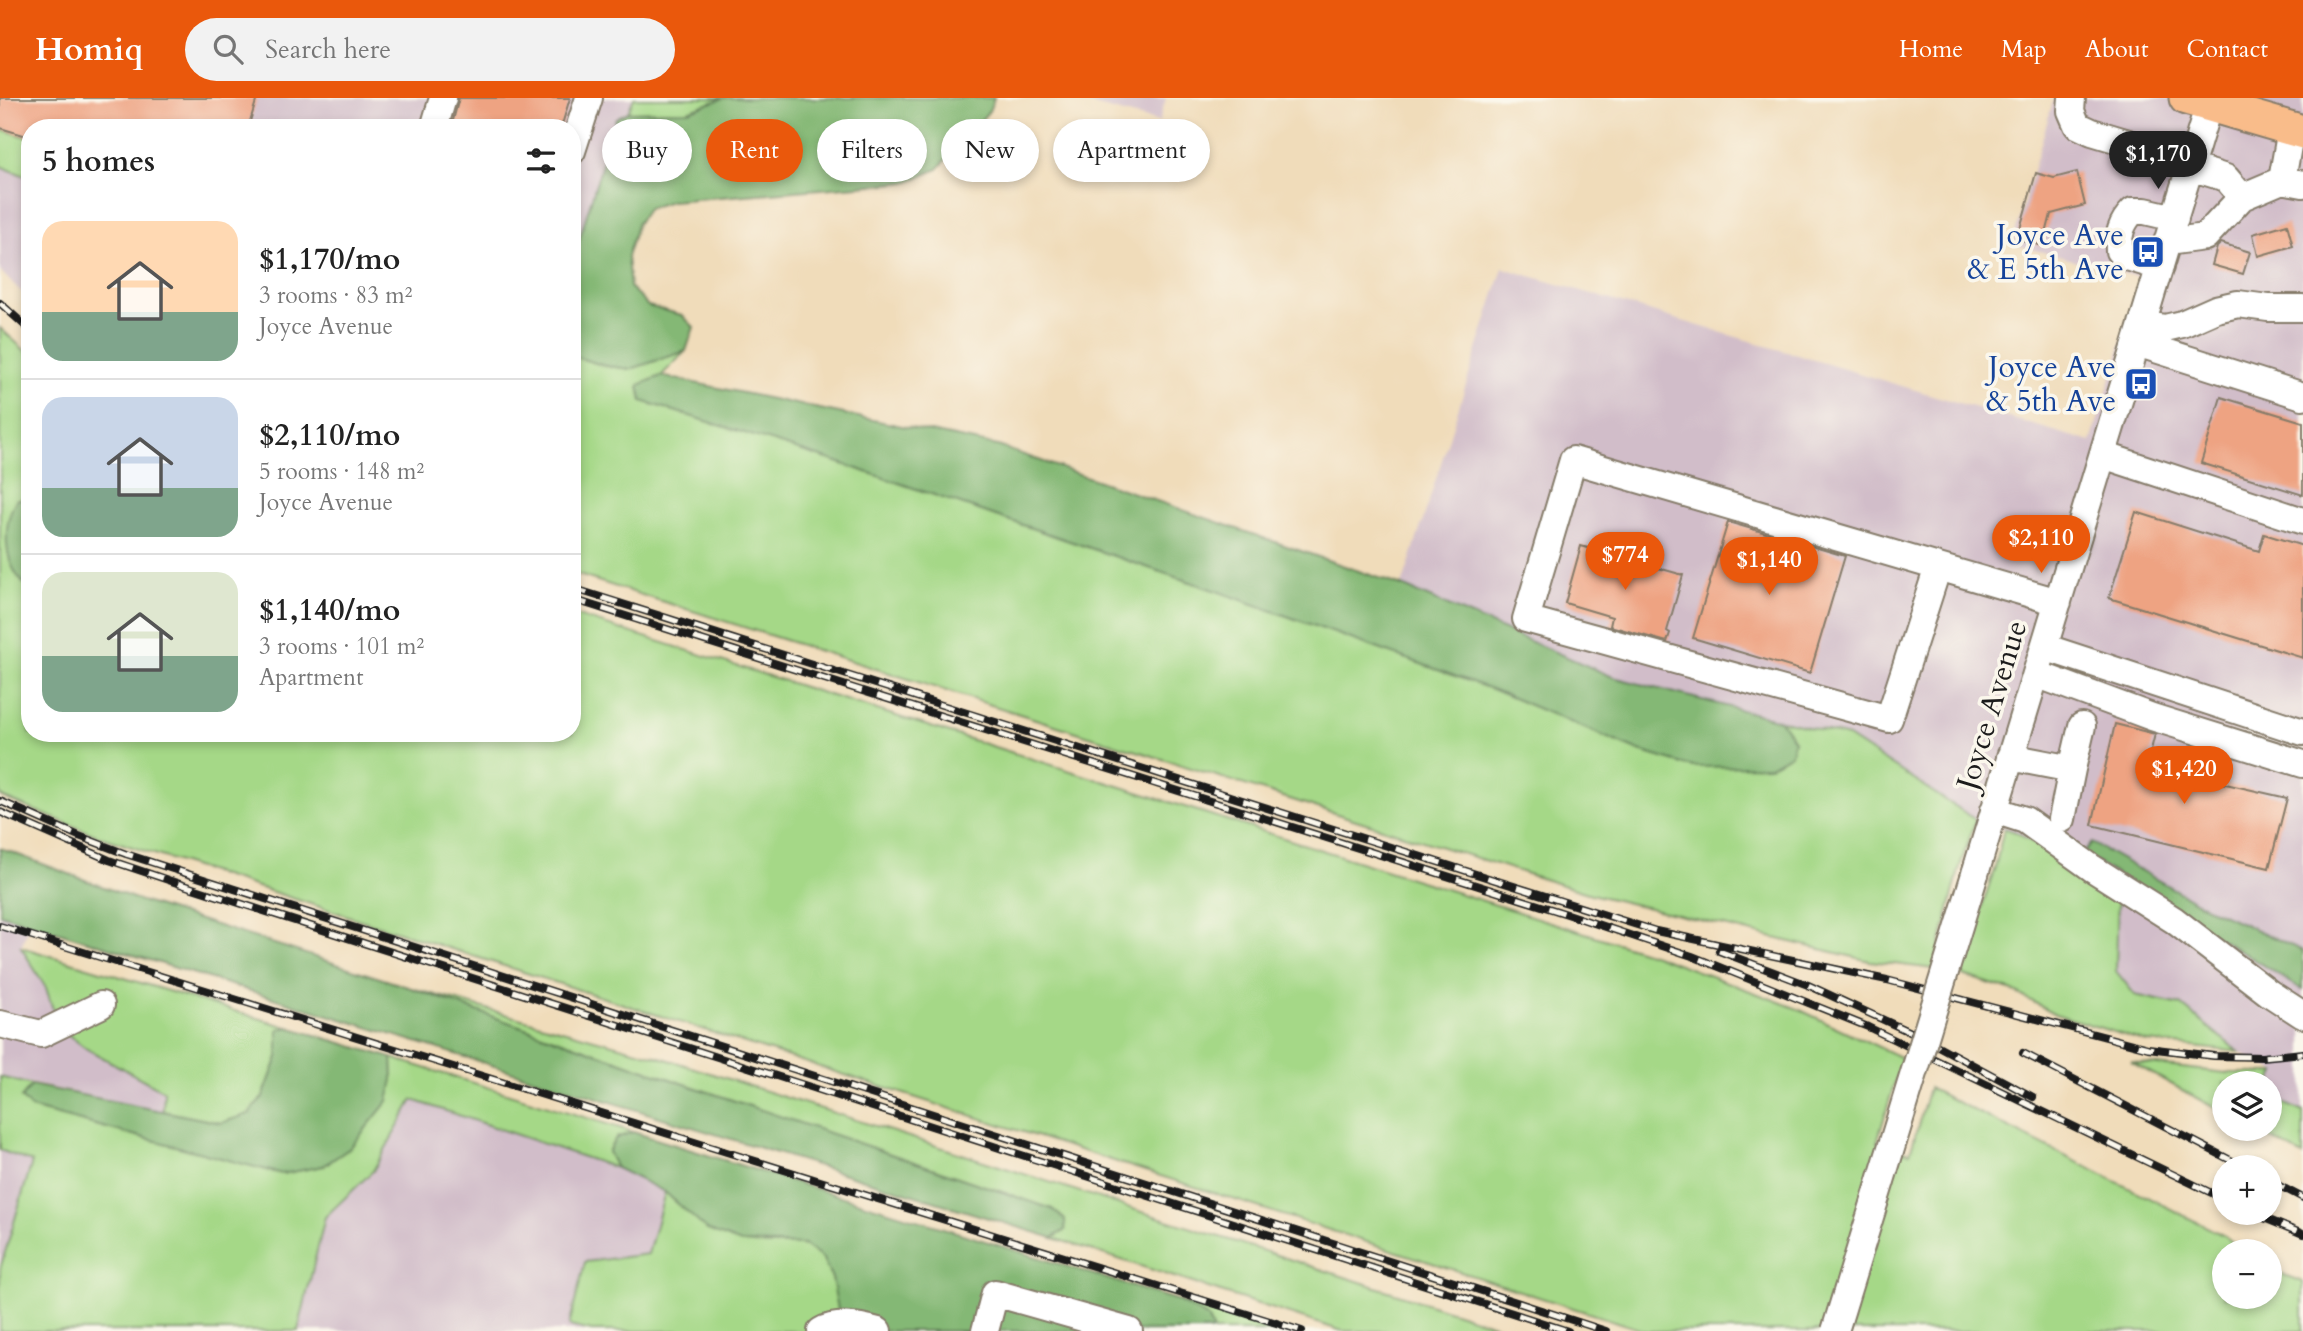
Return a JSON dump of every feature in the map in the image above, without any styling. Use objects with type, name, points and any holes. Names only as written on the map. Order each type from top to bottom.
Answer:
[{"type":"main road","points":[[2202,100],[2297,130]]},
{"type":"street","points":[[437,119],[443,98]]},
{"type":"street","points":[[581,123],[589,98]]},
{"type":"street","points":[[2072,98],[2071,111],[2077,125],[2152,150]]},
{"type":"street","name":"Joyce Avenue","points":[[1835,1331],[2190,167],[2202,100]]},
{"type":"street","points":[[2167,243],[2204,237],[2242,197],[2292,182],[2297,130]]},
{"type":"street","points":[[2190,167],[2226,178],[2242,197]]},
{"type":"street","points":[[2140,333],[2182,324],[2216,309],[2238,304],[2268,308],[2303,308]]},
{"type":"street","points":[[2140,333],[2303,396]]},
{"type":"street","points":[[2103,455],[2303,521]]},
{"type":"street","points":[[1938,567],[1889,719],[1526,619],[1573,460],[2058,602]]},
{"type":"street","points":[[2044,647],[2303,732]]},
{"type":"street","points":[[2036,674],[2152,717],[2303,764]]},
{"type":"street","points":[[2062,818],[2082,726]]},
{"type":"street","points":[[2010,757],[2072,769]]},
{"type":"street","points":[[1994,810],[2025,820],[2092,868],[2174,920],[2269,993],[2303,1015]]},
{"type":"street","points":[[0,1024],[41,1034],[101,1005]]},
{"type":"street","points":[[985,1331],[995,1293],[1129,1331]]},
{"type":"street","points":[[821,1331],[829,1326],[863,1326],[878,1331]]},
{"type":"shaded area","points":[[0,98],[634,98],[628,112],[616,119],[602,119],[602,164],[581,233],[581,119],[21,119],[21,135],[0,129]]},
{"type":"shaded area","points":[[1066,98],[1166,98],[1160,119],[1147,119]]},
{"type":"shaded area","points":[[2054,98],[2303,98],[2303,1112],[2282,1102],[2282,1071],[2274,1071],[2239,1052],[2181,1005],[2135,995],[2116,971],[2118,897],[2016,832],[1976,820],[1848,737],[1613,677],[1402,586],[1503,268],[2091,442],[2142,278],[2012,244]]},
{"type":"shaded area","points":[[0,166],[21,174],[21,291],[0,271]]},
{"type":"shaded area","points":[[0,914],[29,925],[21,947],[46,988],[59,1028],[87,1049],[164,1091],[163,1111],[0,1077]]},
{"type":"shaded area","points":[[413,1100],[616,1168],[665,1192],[648,1254],[570,1326],[592,1331],[298,1331],[325,1217],[373,1171]]},
{"type":"shaded area","points":[[0,1150],[32,1162],[0,1269]]},
{"type":"green space","points":[[634,98],[724,98],[688,111],[628,112]]},
{"type":"green space","points":[[724,98],[994,98],[989,111],[982,119],[941,119],[941,166],[927,174],[927,119],[817,119],[817,182],[907,182],[671,201],[648,208],[637,224],[627,257],[630,287],[648,306],[682,315],[694,327],[686,351],[631,369],[606,366],[581,359],[581,233],[602,164],[602,182],[692,182],[692,119],[616,119],[628,112],[688,111]]},
{"type":"green space","points":[[0,129],[21,135],[21,174],[0,166]]},
{"type":"green space","points":[[0,328],[21,347],[21,499],[16,500],[21,568],[21,742],[581,742],[581,617],[1655,955],[1798,1009],[1902,1058],[1877,1142],[1910,1153],[1929,1088],[2225,1236],[2229,1239],[2212,1239],[2212,1309],[2282,1309],[2282,1274],[2303,1282],[2303,1331],[1645,1331],[98,836],[0,795]]},
{"type":"green space","points":[[686,351],[661,376],[639,385],[642,401],[834,461],[1217,591],[1494,690],[1639,751],[1693,767],[1794,741],[1780,720],[1848,737],[1976,820],[1960,866],[1934,969],[1870,961],[1591,894],[581,576],[581,359],[606,366],[631,369]]},
{"type":"green space","points":[[661,376],[998,446],[1402,586],[1613,677],[1780,720],[1794,741],[1791,754],[1770,766],[1693,767],[1639,751],[1494,690],[1217,591],[834,461],[642,401],[639,385]]},
{"type":"green space","points":[[21,499],[21,580],[14,570],[7,547],[8,522],[16,500]]},
{"type":"green space","points":[[2004,828],[2016,832],[2118,897],[2116,971],[2135,995],[2181,1005],[2239,1052],[2147,1042],[2055,1014],[2013,991],[1960,974],[1996,864]]},
{"type":"green space","points":[[2092,843],[2202,905],[2303,951],[2303,990],[2083,854]]},
{"type":"green space","points":[[0,848],[141,901],[411,988],[1052,1209],[1065,1220],[1065,1230],[1053,1238],[0,914]]},
{"type":"green space","points":[[21,947],[288,1027],[278,1030],[278,1057],[263,1097],[249,1114],[221,1123],[163,1111],[164,1091],[87,1049],[59,1028],[46,988]]},
{"type":"green space","points":[[411,988],[663,1058],[1513,1331],[1342,1331],[1053,1238],[1065,1230],[1065,1220],[1052,1209]]},
{"type":"green space","points":[[288,1027],[392,1058],[393,1080],[388,1101],[350,1148],[323,1166],[282,1174],[31,1108],[21,1098],[32,1085],[221,1123],[249,1114],[263,1097],[278,1057],[278,1030]]},
{"type":"green space","points":[[392,1058],[633,1132],[616,1138],[608,1151],[616,1168],[413,1100],[373,1171],[325,1217],[298,1331],[0,1331],[0,1269],[32,1162],[0,1150],[0,1077],[32,1085],[21,1098],[31,1108],[282,1174],[323,1166],[350,1148],[393,1080]]},
{"type":"green space","points":[[2131,1062],[2212,1071],[2212,1106]]},
{"type":"green space","points":[[2282,1102],[2303,1112],[2303,1156],[2275,1141],[2282,1141]]},
{"type":"green space","points":[[633,1132],[1176,1300],[1207,1317],[1213,1331],[842,1331],[832,1278],[823,1259],[804,1245],[741,1243],[707,1230],[665,1192],[616,1168],[608,1152],[616,1138]]},
{"type":"green space","points":[[665,1192],[700,1222],[729,1239],[755,1244],[800,1245],[812,1248],[821,1256],[832,1279],[842,1331],[592,1331],[569,1326],[585,1262],[648,1254]]},
{"type":"green space","points":[[1176,1300],[1273,1331],[1213,1331],[1207,1317]]},
{"type":"building","points":[[0,98],[257,98],[251,119],[21,119],[21,134],[0,128]]},
{"type":"building","points":[[459,98],[570,98],[564,119],[453,119]]},
{"type":"building","points":[[2077,172],[2085,205],[2051,214],[2043,246],[2017,239],[2036,173],[2054,178]]},
{"type":"building","points":[[2287,224],[2293,246],[2258,256],[2253,234]]},
{"type":"building","points":[[2221,243],[2250,252],[2243,274],[2212,265],[2217,247]]},
{"type":"building","points":[[2221,397],[2303,422],[2303,495],[2201,463]]},
{"type":"building","points":[[2136,512],[2259,551],[2264,534],[2303,546],[2303,658],[2109,598]]},
{"type":"building","points":[[1728,522],[1845,556],[1810,673],[1693,638]]},
{"type":"building","points":[[1581,546],[1683,575],[1667,631],[1670,633],[1667,642],[1610,626],[1612,617],[1565,603]]},
{"type":"building","points":[[2115,724],[2155,734],[2147,766],[2287,798],[2269,868],[2092,825]]},
{"type":"railway","points":[[0,303],[21,322]]},
{"type":"railway","points":[[581,591],[1656,931],[1887,980],[2148,1048],[2214,1056],[2262,1057],[2303,1053]]},
{"type":"railway","points":[[581,602],[1692,956],[1868,1027],[2212,1193]]},
{"type":"railway","points":[[0,801],[126,854],[1606,1331]]},
{"type":"railway","points":[[0,812],[109,860],[177,883],[1568,1331]]},
{"type":"railway","points":[[0,926],[1302,1331]]},
{"type":"railway","points":[[1719,951],[1808,985],[1925,1039],[2033,1097]]},
{"type":"railway","points":[[2023,1053],[2221,1155]]},
{"type":"railway","points":[[2282,1187],[2303,1198]]},
{"type":"railway","points":[[2281,1225],[2303,1234]]},
{"type":"place","name":"Joyce Ave & E 5th Ave","points":[[2148,252]]},
{"type":"place","name":"Joyce Ave & 5th Ave","points":[[2141,384]]}]
